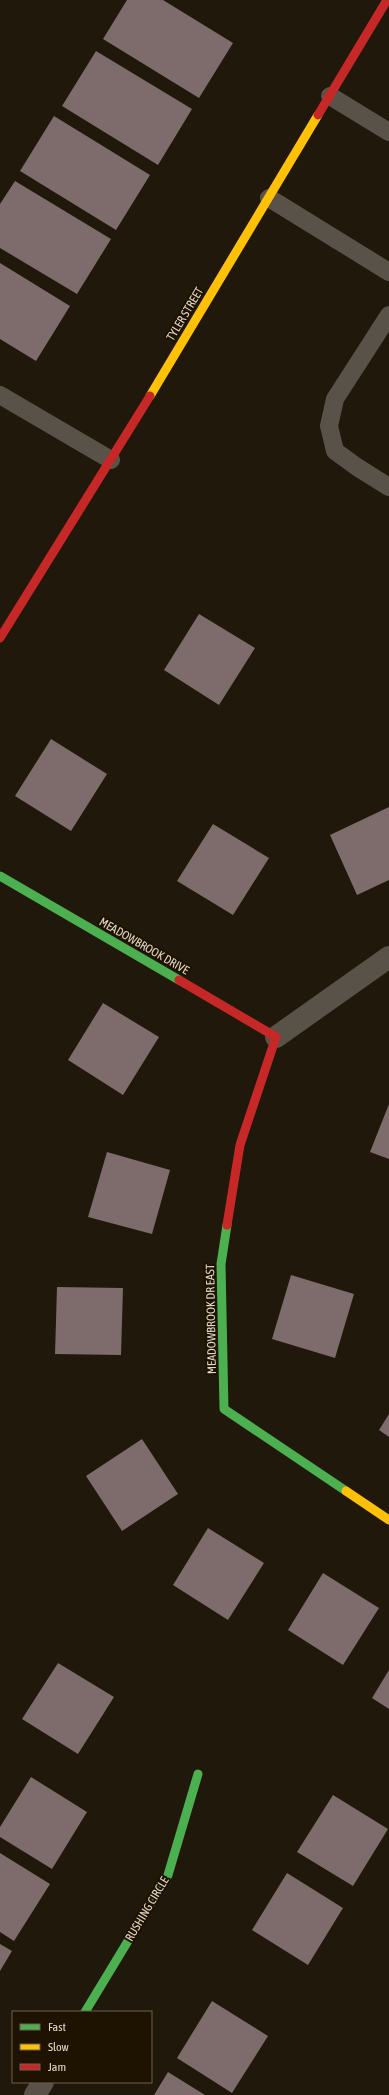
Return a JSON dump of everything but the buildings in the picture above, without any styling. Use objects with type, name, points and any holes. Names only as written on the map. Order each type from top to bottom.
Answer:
[{"type":"street","name":"TYLER STREET","points":[[0,638],[111,460],[387,0]]},
{"type":"street","name":"MEADOWBROOK DRIVE","points":[[0,876],[276,1037]]},
{"type":"street","points":[[276,1037],[389,957]]},
{"type":"street","name":"MEADOWBROOK DR EAST","points":[[276,1037],[240,1144],[221,1264],[224,1409],[389,1520]]},
{"type":"street","name":"RUSHING CIRCLE","points":[[86,2011],[168,1875],[198,1774]]},
{"type":"street","points":[[35,2095],[41,2083]]},
{"type":"lane","points":[[330,96],[389,132]]},
{"type":"lane","points":[[269,198],[389,272]]},
{"type":"lane","points":[[389,315],[335,399],[329,426],[335,451],[389,487]]},
{"type":"lane","points":[[0,395],[111,460]]},
{"type":"traffic: fast","points":[[0,876],[179,980]]},
{"type":"traffic: fast","points":[[227,1225],[221,1264],[224,1409],[346,1491]]},
{"type":"traffic: fast","points":[[86,2011],[168,1875],[198,1774]]},
{"type":"traffic: slow","points":[[150,396],[318,115]]},
{"type":"traffic: slow","points":[[346,1491],[389,1520]]},
{"type":"traffic: jam","points":[[318,115],[387,0]]},
{"type":"traffic: jam","points":[[0,638],[150,396]]},
{"type":"traffic: jam","points":[[179,980],[276,1037],[240,1145],[227,1225]]}]
